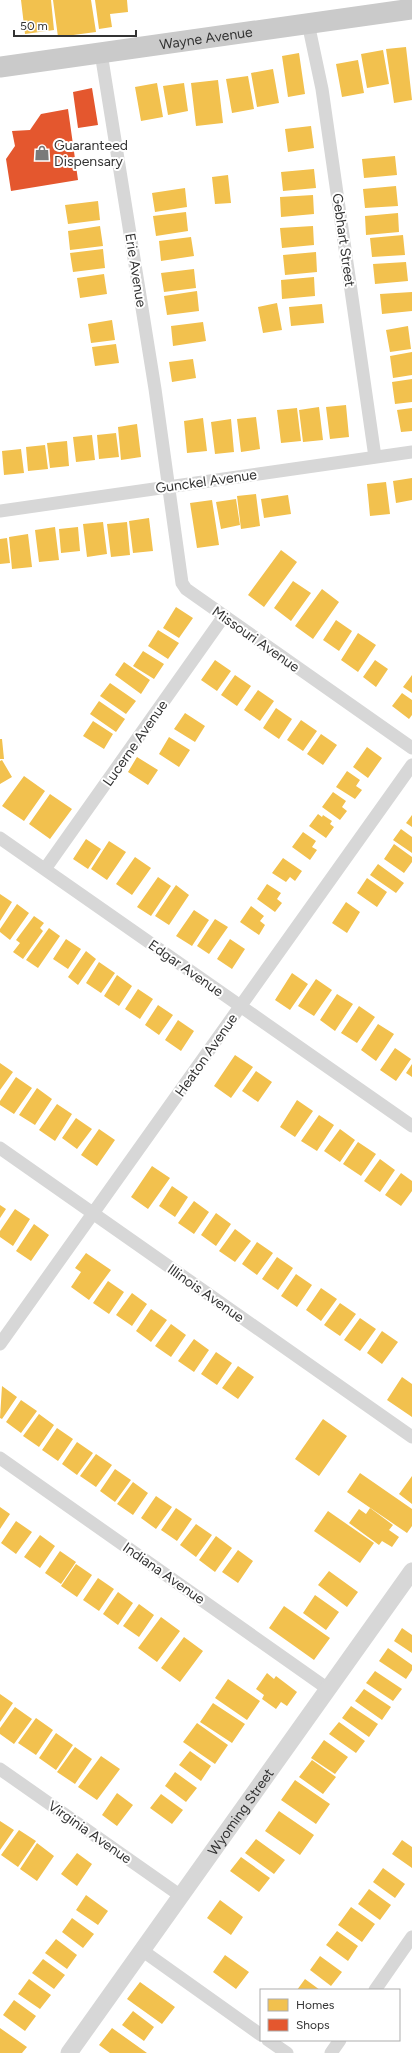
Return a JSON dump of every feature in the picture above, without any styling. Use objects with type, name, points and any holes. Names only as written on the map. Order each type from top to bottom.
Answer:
[{"type":"main road","name":"Wayne Avenue","points":[[0,67],[412,9]]},
{"type":"street","name":"Gebhart Street","points":[[308,23],[322,89],[375,457]]},
{"type":"street","name":"Erie Avenue","points":[[101,53],[152,368],[169,487]]},
{"type":"street","name":"Gunckel Avenue","points":[[0,511],[412,452]]},
{"type":"street","name":"Missouri Avenue","points":[[169,487],[182,583],[186,589],[412,748]]},
{"type":"street","name":"Lucerne Avenue","points":[[45,869],[224,616]]},
{"type":"street","name":"Heaton Avenue","points":[[0,1344],[412,765]]},
{"type":"street","name":"Edgar Avenue","points":[[0,838],[412,1126]]},
{"type":"street","name":"Illinois Avenue","points":[[0,1148],[412,1437]]},
{"type":"street","name":"Indiana Avenue","points":[[0,1458],[328,1689]]},
{"type":"street","name":"Wyoming Street","points":[[70,2053],[412,1571]]},
{"type":"street","name":"Virginia Avenue","points":[[0,1769],[181,1896]]},
{"type":"street","points":[[376,1989],[412,1937]]},
{"type":"street","points":[[143,1951],[260,2034]]},
{"type":"street","points":[[269,2041],[287,2053]]},
{"type":"street","points":[[331,2053],[339,2041]]},
{"type":"building: Homes","points":[[21,0],[51,0],[54,30],[25,34]]},
{"type":"building: Homes","points":[[53,0],[91,0],[96,32],[58,37]]},
{"type":"building: Homes","points":[[95,0],[127,0],[128,12],[110,14],[112,27],[99,29]]},
{"type":"building: Homes","points":[[406,47],[412,100],[394,103],[386,49]]},
{"type":"building: Homes","points":[[383,50],[389,84],[367,88],[361,54]]},
{"type":"building: Homes","points":[[299,53],[305,94],[288,97],[282,56]]},
{"type":"building: Homes","points":[[358,60],[364,93],[342,97],[336,64]]},
{"type":"building: Homes","points":[[273,69],[279,103],[257,107],[251,73]]},
{"type":"building: Homes","points":[[248,76],[254,109],[232,113],[226,79]]},
{"type":"building: Homes","points":[[218,80],[223,123],[196,126],[191,83]]},
{"type":"building: Homes","points":[[157,83],[163,117],[141,121],[135,87]]},
{"type":"building: Homes","points":[[184,83],[188,111],[168,115],[163,86]]},
{"type":"building: Homes","points":[[311,126],[314,148],[288,152],[285,129]]},
{"type":"building: Homes","points":[[395,156],[397,175],[364,178],[362,159]]},
{"type":"building: Homes","points":[[314,169],[316,188],[283,191],[281,172]]},
{"type":"building: Homes","points":[[228,175],[231,203],[215,204],[212,177]]},
{"type":"building: Homes","points":[[396,186],[398,206],[365,208],[363,189]]},
{"type":"building: Homes","points":[[185,188],[187,207],[155,212],[152,193]]},
{"type":"building: Homes","points":[[313,195],[314,214],[281,217],[280,197]]},
{"type":"building: Homes","points":[[98,201],[100,220],[68,224],[65,205]]},
{"type":"building: Homes","points":[[186,212],[188,231],[156,236],[153,216]]},
{"type":"building: Homes","points":[[398,213],[399,232],[366,235],[365,216]]},
{"type":"building: Homes","points":[[100,226],[103,246],[70,250],[68,231]]},
{"type":"building: Homes","points":[[313,226],[314,245],[282,248],[280,228]]},
{"type":"building: Homes","points":[[403,235],[405,255],[372,257],[370,238]]},
{"type":"building: Homes","points":[[191,237],[194,256],[161,261],[159,241]]},
{"type":"building: Homes","points":[[103,249],[105,268],[73,272],[70,253]]},
{"type":"building: Homes","points":[[316,252],[317,272],[285,275],[283,255]]},
{"type":"building: Homes","points":[[406,262],[408,281],[375,284],[373,264]]},
{"type":"building: Homes","points":[[194,269],[196,288],[164,292],[161,273]]},
{"type":"building: Homes","points":[[104,274],[107,294],[80,298],[77,278]]},
{"type":"building: Homes","points":[[314,277],[315,296],[282,299],[281,280]]},
{"type":"building: Homes","points":[[197,291],[199,311],[167,315],[164,296]]},
{"type":"building: Homes","points":[[412,292],[412,311],[382,314],[380,294]]},
{"type":"building: Homes","points":[[277,303],[282,330],[263,333],[258,307]]},
{"type":"building: Homes","points":[[322,304],[324,323],[291,326],[289,307]]},
{"type":"building: Homes","points":[[112,320],[115,340],[91,343],[88,324]]},
{"type":"building: Homes","points":[[203,322],[206,341],[173,346],[171,326]]},
{"type":"building: Homes","points":[[408,326],[411,349],[390,352],[386,330]]},
{"type":"building: Homes","points":[[116,344],[119,363],[95,366],[92,347]]},
{"type":"building: Homes","points":[[412,352],[412,375],[393,378],[390,356]]},
{"type":"building: Homes","points":[[193,359],[196,378],[172,382],[169,362]]},
{"type":"building: Homes","points":[[412,379],[412,402],[395,404],[392,382]]},
{"type":"building: Homes","points":[[346,405],[349,437],[330,439],[326,407]]},
{"type":"building: Homes","points":[[319,407],[323,440],[303,442],[299,410]]},
{"type":"building: Homes","points":[[297,408],[301,441],[281,443],[277,410]]},
{"type":"building: Homes","points":[[412,408],[412,431],[401,432],[397,410]]},
{"type":"building: Homes","points":[[256,417],[260,449],[241,452],[237,419]]},
{"type":"building: Homes","points":[[203,418],[207,451],[187,453],[184,421]]},
{"type":"building: Homes","points":[[231,419],[234,452],[215,454],[211,422]]},
{"type":"building: Homes","points":[[137,424],[141,457],[121,460],[118,427]]},
{"type":"building: Homes","points":[[116,433],[119,457],[99,459],[97,435]]},
{"type":"building: Homes","points":[[92,435],[95,460],[76,462],[73,437]]},
{"type":"building: Homes","points":[[67,441],[69,466],[50,468],[47,443]]},
{"type":"building: Homes","points":[[45,445],[48,469],[28,471],[26,447]]},
{"type":"building: Homes","points":[[21,449],[24,473],[4,475],[2,451]]},
{"type":"building: Homes","points":[[412,478],[412,500],[396,503],[393,481]]},
{"type":"building: Homes","points":[[386,482],[390,514],[370,516],[367,484]]},
{"type":"building: Homes","points":[[256,494],[260,526],[241,529],[237,496]]},
{"type":"building: Homes","points":[[288,495],[291,514],[264,518],[261,499]]},
{"type":"building: Homes","points":[[236,499],[240,525],[221,529],[216,502]]},
{"type":"building: Homes","points":[[212,500],[219,545],[197,548],[190,503]]},
{"type":"building: Homes","points":[[149,518],[153,551],[133,553],[129,521]]},
{"type":"building: Homes","points":[[103,522],[107,554],[87,557],[83,524]]},
{"type":"building: Homes","points":[[127,522],[130,555],[111,557],[107,524]]},
{"type":"building: Homes","points":[[55,527],[59,560],[39,562],[35,530]]},
{"type":"building: Homes","points":[[78,527],[80,551],[61,553],[59,529]]},
{"type":"building: Homes","points":[[28,534],[32,567],[12,569],[9,537]]},
{"type":"building: Homes","points":[[7,538],[10,563],[0,564],[0,539]]},
{"type":"building: Homes","points":[[281,550],[297,562],[264,607],[248,595]]},
{"type":"building: Homes","points":[[293,581],[311,593],[291,621],[274,608]]},
{"type":"building: Homes","points":[[322,589],[339,602],[313,639],[295,626]]},
{"type":"building: Homes","points":[[176,607],[193,618],[179,638],[163,628]]},
{"type":"building: Homes","points":[[336,620],[352,631],[339,651],[323,640]]},
{"type":"building: Homes","points":[[158,630],[179,643],[168,659],[148,646]]},
{"type":"building: Homes","points":[[358,633],[376,645],[358,672],[341,660]]},
{"type":"building: Homes","points":[[143,651],[164,664],[154,679],[133,666]]},
{"type":"building: Homes","points":[[215,660],[231,671],[217,691],[201,680]]},
{"type":"building: Homes","points":[[375,660],[388,669],[376,687],[363,677]]},
{"type":"building: Homes","points":[[124,662],[150,680],[141,694],[115,675]]},
{"type":"building: Homes","points":[[235,675],[251,686],[237,706],[221,695]]},
{"type":"building: Homes","points":[[412,675],[412,693],[403,687]]},
{"type":"building: Homes","points":[[110,683],[136,701],[126,714],[100,696]]},
{"type":"building: Homes","points":[[258,690],[274,701],[260,721],[244,710]]},
{"type":"building: Homes","points":[[402,693],[412,700],[412,715],[409,719],[392,706]]},
{"type":"building: Homes","points":[[99,701],[125,719],[116,732],[90,714]]},
{"type":"building: Homes","points":[[276,708],[292,719],[279,739],[263,728]]},
{"type":"building: Homes","points":[[185,713],[205,726],[195,742],[174,729]]},
{"type":"building: Homes","points":[[301,720],[317,731],[303,751],[287,740]]},
{"type":"building: Homes","points":[[93,721],[113,734],[104,749],[83,736]]},
{"type":"building: Homes","points":[[321,734],[337,745],[323,765],[307,754]]},
{"type":"building: Homes","points":[[169,737],[190,750],[179,767],[159,754]]},
{"type":"building: Homes","points":[[0,739],[2,739],[4,759],[0,759]]},
{"type":"building: Homes","points":[[367,747],[382,758],[368,778],[353,767]]},
{"type":"building: Homes","points":[[137,757],[158,770],[148,785],[128,772]]},
{"type":"building: Homes","points":[[2,760],[12,777],[0,784],[0,761]]},
{"type":"building: Homes","points":[[347,771],[360,780],[356,786],[362,790],[355,799],[336,787]]},
{"type":"building: Homes","points":[[24,776],[45,791],[24,821],[2,806]]},
{"type":"building: Homes","points":[[333,792],[346,801],[342,807],[347,811],[340,820],[322,807]]},
{"type":"building: Homes","points":[[50,794],[72,809],[50,839],[29,824]]},
{"type":"building: Homes","points":[[318,814],[322,817],[323,815],[332,821],[330,824],[334,827],[326,838],[309,826]]},
{"type":"building: Homes","points":[[412,815],[412,827],[406,823]]},
{"type":"building: Homes","points":[[401,829],[412,837],[412,853],[393,840]]},
{"type":"building: Homes","points":[[303,832],[316,841],[312,847],[317,850],[310,860],[292,847]]},
{"type":"building: Homes","points":[[86,839],[101,849],[88,869],[73,859]]},
{"type":"building: Homes","points":[[109,841],[126,852],[107,880],[91,869]]},
{"type":"building: Homes","points":[[394,844],[412,857],[412,862],[404,873],[384,859]]},
{"type":"building: Homes","points":[[135,857],[151,868],[132,895],[116,884]]},
{"type":"building: Homes","points":[[283,858],[302,871],[295,881],[290,877],[286,882],[272,873]]},
{"type":"building: Homes","points":[[378,864],[404,883],[396,893],[370,875]]},
{"type":"building: Homes","points":[[158,877],[171,886],[151,916],[137,907]]},
{"type":"building: Homes","points":[[367,878],[387,892],[377,907],[357,893]]},
{"type":"building: Homes","points":[[267,884],[281,893],[277,899],[282,903],[275,912],[257,899]]},
{"type":"building: Homes","points":[[176,885],[189,895],[169,925],[155,916]]},
{"type":"building: Homes","points":[[0,894],[12,902],[0,921]]},
{"type":"building: Homes","points":[[346,902],[360,912],[347,933],[332,923]]},
{"type":"building: Homes","points":[[17,904],[29,913],[10,940],[0,932],[0,929]]},
{"type":"building: Homes","points":[[251,906],[264,916],[260,921],[265,925],[259,935],[240,922]]},
{"type":"building: Homes","points":[[194,910],[209,920],[192,946],[176,936]]},
{"type":"building: Homes","points":[[34,916],[44,923],[40,928],[43,931],[23,959],[13,952],[20,943],[16,940]]},
{"type":"building: Homes","points":[[215,919],[228,927],[209,954],[197,946]]},
{"type":"building: Homes","points":[[49,928],[60,936],[38,968],[26,960]]},
{"type":"building: Homes","points":[[66,939],[81,949],[68,969],[53,959]]},
{"type":"building: Homes","points":[[230,939],[245,949],[232,969],[217,959]]},
{"type":"building: Homes","points":[[86,951],[96,959],[78,985],[68,977]]},
{"type":"building: Homes","points":[[99,962],[115,973],[101,993],[86,983]]},
{"type":"building: Homes","points":[[292,973],[308,984],[290,1010],[275,1000]]},
{"type":"building: Homes","points":[[117,975],[132,986],[119,1006],[104,996]]},
{"type":"building: Homes","points":[[316,979],[332,990],[314,1016],[298,1006]]},
{"type":"building: Homes","points":[[138,989],[153,999],[140,1019],[125,1009]]},
{"type":"building: Homes","points":[[337,994],[353,1004],[335,1031],[320,1020]]},
{"type":"building: Homes","points":[[158,1005],[173,1015],[159,1035],[145,1025]]},
{"type":"building: Homes","points":[[359,1006],[375,1017],[357,1043],[341,1033]]},
{"type":"building: Homes","points":[[178,1020],[194,1031],[181,1051],[165,1040]]},
{"type":"building: Homes","points":[[378,1024],[394,1034],[376,1061],[361,1050]]},
{"type":"building: Homes","points":[[395,1048],[411,1059],[396,1081],[380,1070]]},
{"type":"building: Homes","points":[[235,1055],[253,1067],[231,1098],[214,1086]]},
{"type":"building: Homes","points":[[0,1063],[13,1072],[0,1090]]},
{"type":"building: Homes","points":[[412,1064],[412,1077],[406,1073]]},
{"type":"building: Homes","points":[[256,1071],[272,1082],[258,1102],[242,1091]]},
{"type":"building: Homes","points":[[16,1077],[32,1088],[14,1114],[0,1105],[0,1101]]},
{"type":"building: Homes","points":[[37,1088],[52,1099],[35,1125],[19,1115]]},
{"type":"building: Homes","points":[[297,1100],[313,1111],[295,1137],[280,1127]]},
{"type":"building: Homes","points":[[57,1104],[72,1114],[55,1141],[39,1130]]},
{"type":"building: Homes","points":[[319,1115],[334,1125],[317,1151],[301,1141]]},
{"type":"building: Homes","points":[[76,1118],[92,1129],[77,1149],[62,1138]]},
{"type":"building: Homes","points":[[99,1129],[115,1140],[97,1166],[81,1155]]},
{"type":"building: Homes","points":[[340,1129],[355,1140],[340,1162],[324,1151]]},
{"type":"building: Homes","points":[[358,1142],[376,1154],[361,1176],[343,1164]]},
{"type":"building: Homes","points":[[380,1159],[395,1170],[380,1192],[364,1181]]},
{"type":"building: Homes","points":[[152,1166],[170,1178],[148,1209],[131,1197]]},
{"type":"building: Homes","points":[[401,1173],[412,1181],[412,1191],[401,1206],[385,1195]]},
{"type":"building: Homes","points":[[172,1186],[188,1197],[175,1217],[159,1206]]},
{"type":"building: Homes","points":[[194,1201],[209,1212],[194,1234],[178,1223]]},
{"type":"building: Homes","points":[[0,1205],[6,1209],[0,1218]]},
{"type":"building: Homes","points":[[15,1209],[30,1219],[13,1246],[0,1237],[0,1231]]},
{"type":"building: Homes","points":[[216,1213],[231,1224],[216,1246],[201,1235]]},
{"type":"building: Homes","points":[[34,1224],[49,1235],[31,1261],[16,1251]]},
{"type":"building: Homes","points":[[235,1229],[251,1241],[235,1262],[219,1251]]},
{"type":"building: Homes","points":[[257,1242],[273,1253],[257,1275],[242,1264]]},
{"type":"building: Homes","points":[[86,1253],[111,1270],[89,1300],[71,1287],[81,1272],[75,1268]]},
{"type":"building: Homes","points":[[277,1257],[293,1268],[278,1290],[262,1279]]},
{"type":"building: Homes","points":[[296,1274],[312,1285],[297,1307],[281,1296]]},
{"type":"building: Homes","points":[[108,1281],[124,1292],[109,1314],[93,1303]]},
{"type":"building: Homes","points":[[321,1288],[337,1299],[321,1321],[306,1310]]},
{"type":"building: Homes","points":[[132,1293],[147,1304],[132,1326],[116,1315]]},
{"type":"building: Homes","points":[[340,1303],[356,1314],[340,1336],[324,1325]]},
{"type":"building: Homes","points":[[151,1309],[167,1320],[151,1342],[136,1331]]},
{"type":"building: Homes","points":[[360,1318],[376,1329],[360,1351],[344,1340]]},
{"type":"building: Homes","points":[[171,1324],[186,1335],[171,1357],[155,1346]]},
{"type":"building: Homes","points":[[382,1331],[398,1342],[382,1364],[367,1353]]},
{"type":"building: Homes","points":[[194,1339],[209,1350],[194,1372],[178,1361]]},
{"type":"building: Homes","points":[[216,1352],[232,1363],[217,1385],[201,1374]]},
{"type":"building: Homes","points":[[238,1366],[254,1377],[238,1399],[222,1388]]},
{"type":"building: Homes","points":[[402,1377],[412,1384],[412,1417],[387,1400]]},
{"type":"building: Homes","points":[[2,1386],[17,1397],[2,1419],[0,1418]]},
{"type":"building: Homes","points":[[21,1400],[37,1411],[21,1433],[6,1422]]},
{"type":"building: Homes","points":[[39,1414],[54,1425],[39,1447],[23,1436]]},
{"type":"building: Homes","points":[[323,1419],[347,1436],[319,1476],[295,1459]]},
{"type":"building: Homes","points":[[57,1428],[73,1439],[58,1461],[42,1450]]},
{"type":"building: Homes","points":[[77,1442],[93,1453],[77,1475],[62,1464]]},
{"type":"building: Homes","points":[[96,1454],[112,1465],[96,1487],[80,1476]]},
{"type":"building: Homes","points":[[115,1469],[131,1480],[115,1502],[100,1491]]},
{"type":"building: Homes","points":[[360,1473],[412,1509],[412,1526],[407,1533],[347,1492]]},
{"type":"building: Homes","points":[[412,1476],[412,1504],[399,1494]]},
{"type":"building: Homes","points":[[133,1482],[148,1493],[133,1515],[117,1504]]},
{"type":"building: Homes","points":[[156,1496],[172,1507],[156,1529],[141,1518]]},
{"type":"building: Homes","points":[[0,1507],[10,1514],[0,1529]]},
{"type":"building: Homes","points":[[176,1508],[192,1519],[177,1541],[161,1530]]},
{"type":"building: Homes","points":[[370,1508],[393,1525],[389,1530],[399,1537],[392,1547],[382,1541],[379,1545],[349,1523],[359,1509],[366,1514]]},
{"type":"building: Homes","points":[[328,1511],[374,1543],[360,1563],[314,1531]]},
{"type":"building: Homes","points":[[16,1521],[32,1532],[16,1554],[1,1543]]},
{"type":"building: Homes","points":[[196,1524],[212,1535],[196,1557],[180,1545]]},
{"type":"building: Homes","points":[[40,1535],[55,1546],[40,1568],[24,1557]]},
{"type":"building: Homes","points":[[216,1536],[232,1548],[215,1572],[199,1560]]},
{"type":"building: Homes","points":[[238,1550],[253,1561],[238,1583],[222,1572]]},
{"type":"building: Homes","points":[[60,1551],[76,1562],[61,1584],[45,1573]]},
{"type":"building: Homes","points":[[76,1564],[92,1575],[77,1597],[61,1586]]},
{"type":"building: Homes","points":[[329,1571],[358,1592],[347,1607],[318,1585]]},
{"type":"building: Homes","points":[[98,1578],[114,1589],[99,1611],[83,1600]]},
{"type":"building: Homes","points":[[118,1592],[133,1603],[118,1625],[103,1614]]},
{"type":"building: Homes","points":[[315,1595],[339,1612],[326,1630],[303,1613]]},
{"type":"building: Homes","points":[[139,1604],[154,1615],[139,1637],[123,1626]]},
{"type":"building: Homes","points":[[284,1606],[330,1638],[314,1660],[269,1628]]},
{"type":"building: Homes","points":[[161,1617],[180,1631],[157,1662],[138,1648]]},
{"type":"building: Homes","points":[[402,1628],[412,1635],[412,1653],[394,1641]]},
{"type":"building: Homes","points":[[184,1637],[203,1651],[180,1682],[161,1668]]},
{"type":"building: Homes","points":[[388,1648],[412,1665],[412,1670],[406,1679],[379,1661]]},
{"type":"building: Homes","points":[[375,1671],[402,1689],[393,1701],[366,1683]]},
{"type":"building: Homes","points":[[267,1673],[274,1679],[276,1676],[297,1692],[287,1706],[281,1702],[276,1709],[262,1699],[264,1695],[256,1689]]},
{"type":"building: Homes","points":[[228,1679],[260,1701],[247,1720],[215,1698]]},
{"type":"building: Homes","points":[[364,1689],[391,1707],[382,1720],[355,1701]]},
{"type":"building: Homes","points":[[0,1694],[13,1703],[0,1722]]},
{"type":"building: Homes","points":[[213,1703],[245,1724],[232,1743],[200,1722]]},
{"type":"building: Homes","points":[[351,1706],[378,1724],[369,1737],[342,1718]]},
{"type":"building: Homes","points":[[15,1707],[32,1719],[14,1744],[0,1734],[0,1728]]},
{"type":"building: Homes","points":[[36,1718],[53,1730],[36,1755],[18,1743]]},
{"type":"building: Homes","points":[[339,1722],[365,1741],[356,1753],[329,1734]]},
{"type":"building: Homes","points":[[197,1723],[228,1745],[215,1764],[183,1742]]},
{"type":"building: Homes","points":[[56,1733],[73,1745],[56,1770],[39,1758]]},
{"type":"building: Homes","points":[[324,1740],[348,1757],[335,1774],[311,1758]]},
{"type":"building: Homes","points":[[75,1747],[92,1759],[75,1784],[57,1772]]},
{"type":"building: Homes","points":[[190,1751],[211,1766],[201,1781],[179,1765]]},
{"type":"building: Homes","points":[[101,1756],[120,1769],[97,1800],[78,1787]]},
{"type":"building: Homes","points":[[312,1760],[336,1777],[323,1794],[299,1777]]},
{"type":"building: Homes","points":[[175,1772],[197,1788],[186,1802],[165,1786]]},
{"type":"building: Homes","points":[[295,1780],[330,1804],[316,1824],[281,1800]]},
{"type":"building: Homes","points":[[117,1793],[133,1805],[117,1826],[102,1815]]},
{"type":"building: Homes","points":[[161,1794],[183,1810],[172,1824],[150,1808]]},
{"type":"building: Homes","points":[[279,1811],[314,1835],[300,1855],[265,1831]]},
{"type":"building: Homes","points":[[0,1821],[14,1830],[0,1850]]},
{"type":"building: Homes","points":[[19,1830],[36,1841],[18,1867],[1,1855]]},
{"type":"building: Homes","points":[[256,1839],[285,1860],[274,1874],[245,1853]]},
{"type":"building: Homes","points":[[402,1840],[412,1847],[412,1868],[392,1854]]},
{"type":"building: Homes","points":[[37,1843],[54,1856],[37,1881],[20,1869]]},
{"type":"building: Homes","points":[[77,1853],[92,1864],[77,1886],[61,1874]]},
{"type":"building: Homes","points":[[241,1857],[270,1878],[259,1892],[230,1871]]},
{"type":"building: Homes","points":[[383,1868],[405,1884],[395,1898],[373,1882]]},
{"type":"building: Homes","points":[[369,1889],[391,1905],[380,1920],[358,1904]]},
{"type":"building: Homes","points":[[86,1895],[108,1911],[98,1925],[76,1910]]},
{"type":"building: Homes","points":[[220,1900],[243,1917],[231,1935],[207,1918]]},
{"type":"building: Homes","points":[[351,1907],[375,1924],[362,1942],[338,1925]]},
{"type":"building: Homes","points":[[72,1918],[94,1934],[83,1948],[62,1932]]},
{"type":"building: Homes","points":[[337,1931],[358,1946],[348,1961],[326,1945]]},
{"type":"building: Homes","points":[[56,1939],[77,1955],[67,1969],[45,1953]]},
{"type":"building: Homes","points":[[225,1955],[249,1972],[236,1989],[213,1972]]},
{"type":"building: Homes","points":[[320,1956],[342,1972],[331,1986],[310,1970]]},
{"type":"building: Homes","points":[[43,1959],[65,1975],[54,1989],[32,1973]]},
{"type":"building: Homes","points":[[29,1979],[51,1995],[40,2009],[18,1994]]},
{"type":"building: Homes","points":[[305,1979],[319,1989],[298,1989]]},
{"type":"building: Homes","points":[[140,1982],[175,2007],[162,2024],[127,1999]]},
{"type":"building: Homes","points":[[14,2000],[36,2016],[25,2031],[3,2015]]},
{"type":"building: Homes","points":[[133,2011],[154,2027],[144,2041],[122,2025]]},
{"type":"building: Homes","points":[[0,2028],[27,2047],[22,2053],[0,2053]]},
{"type":"building: Homes","points":[[112,2028],[147,2053],[110,2053],[99,2045]]},
{"type":"building: Shops","points":[[92,88],[98,125],[78,128],[73,92]]},
{"type":"building: Shops","name":"Guaranteed Dispensary","points":[[68,109],[78,180],[11,191],[6,159],[15,146],[12,131],[30,130],[41,114]]},
{"type":"place","name":"Guaranteed Dispensary","points":[[42,153]]}]
